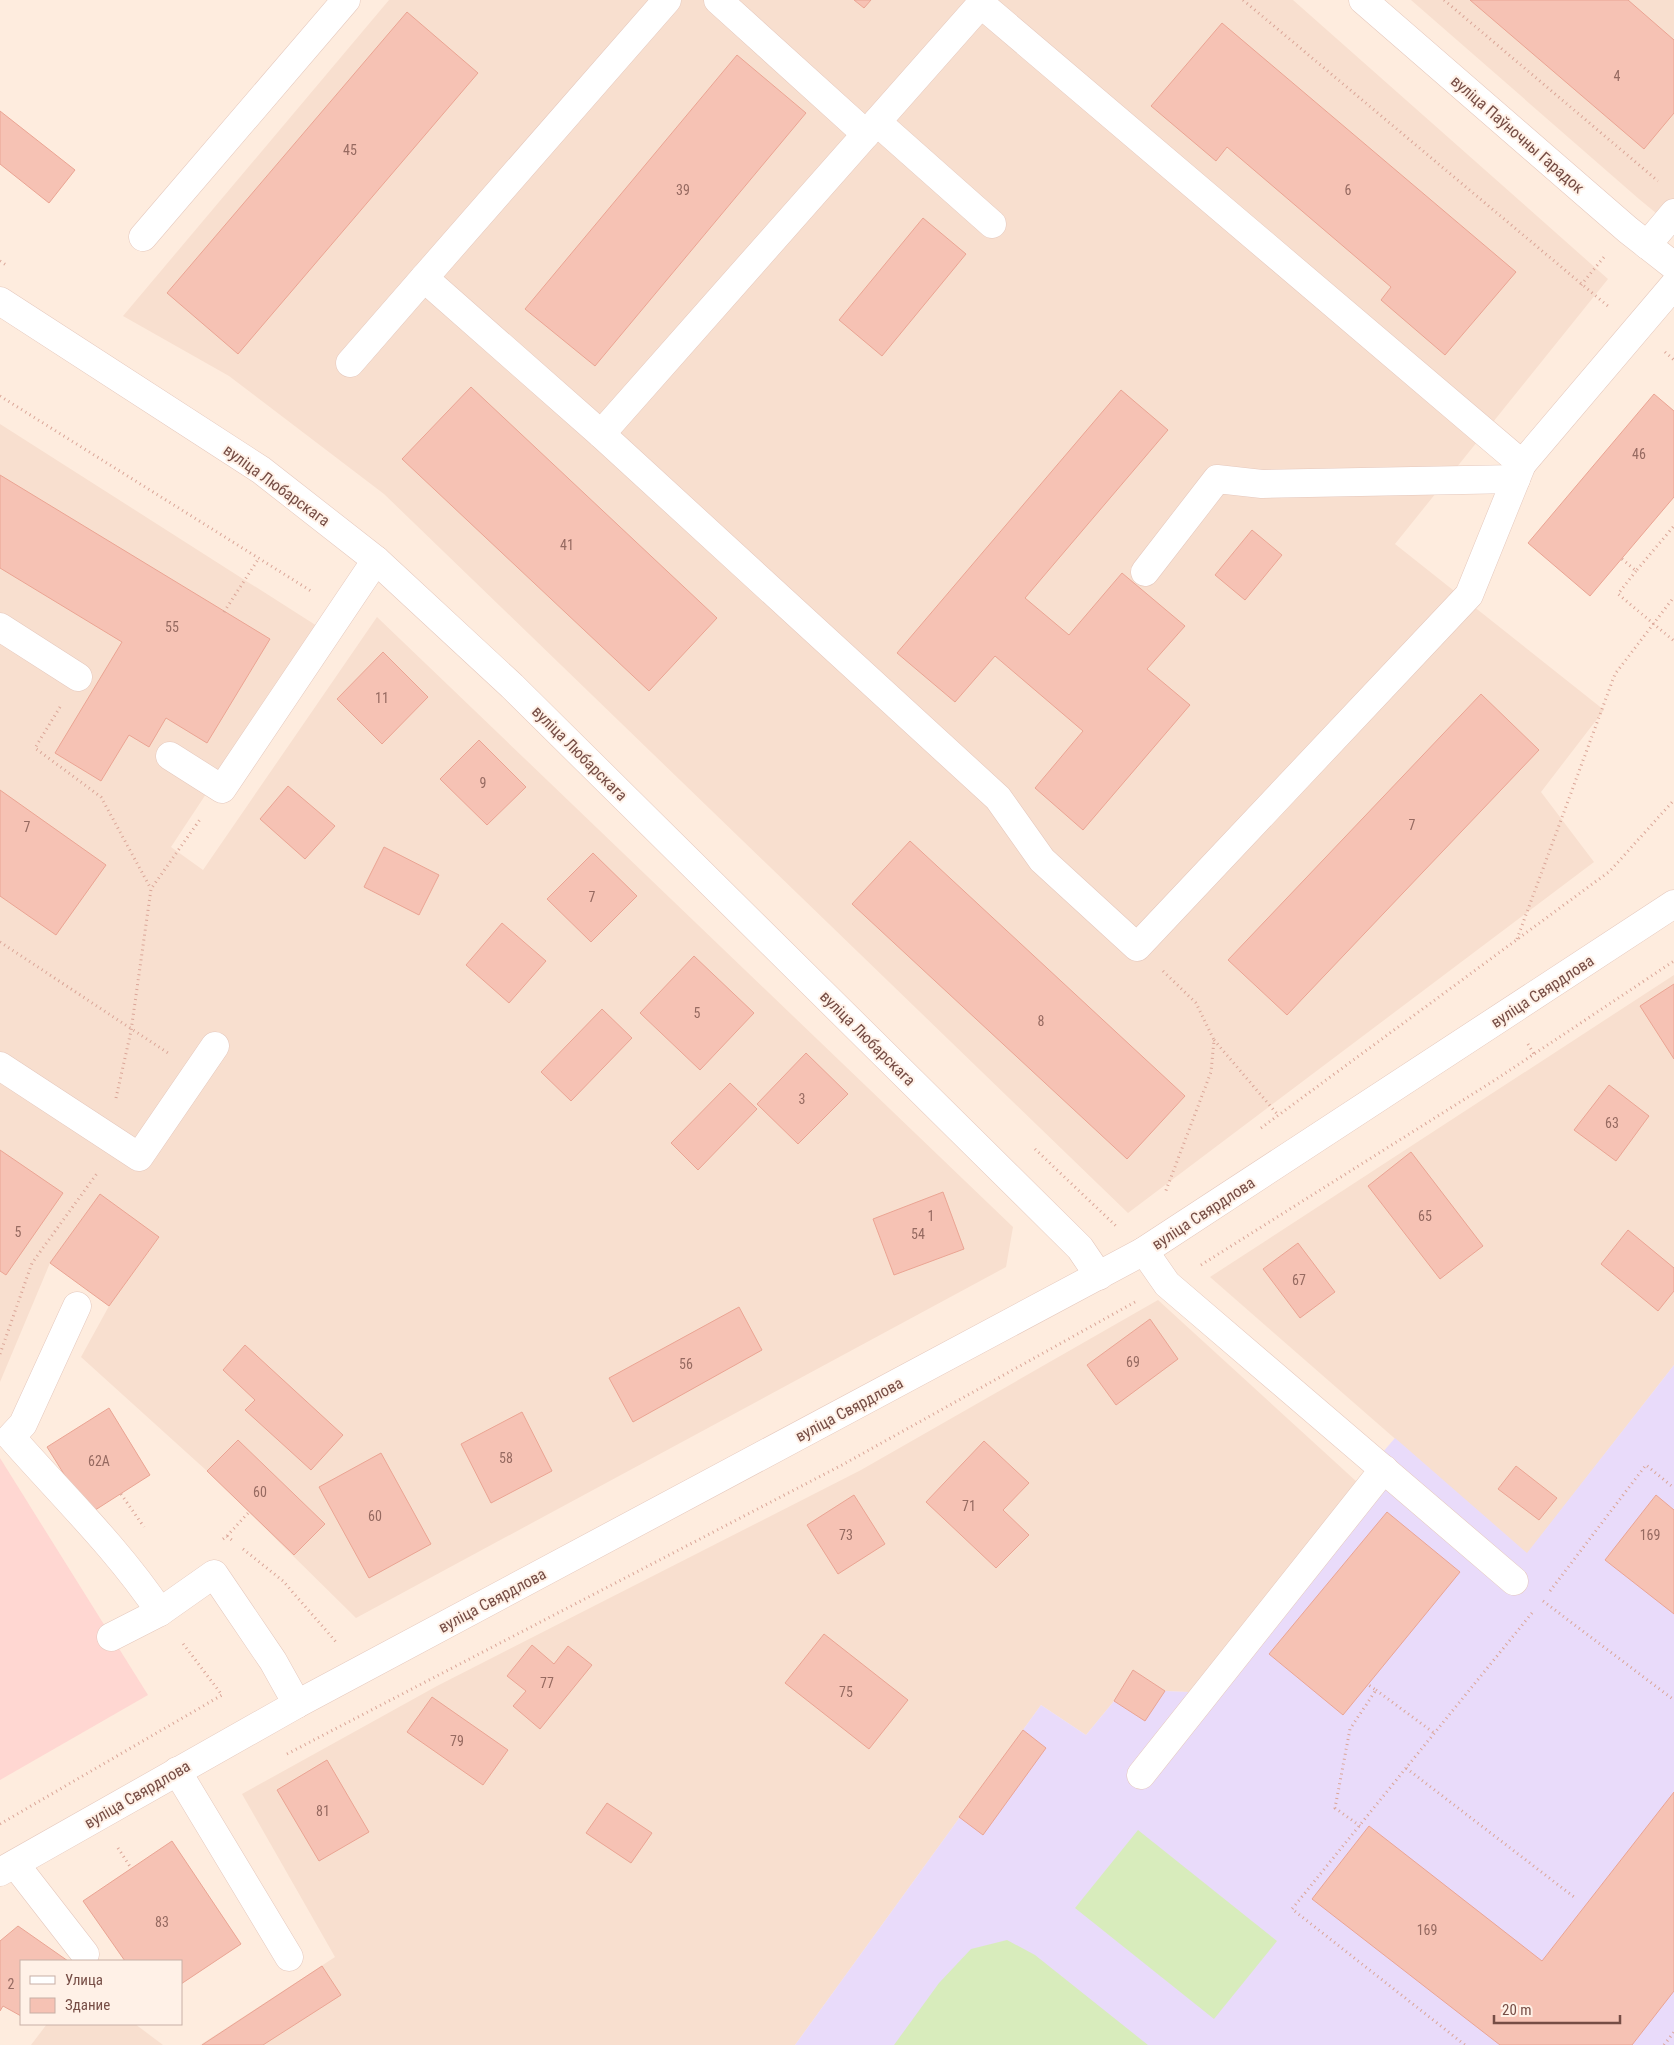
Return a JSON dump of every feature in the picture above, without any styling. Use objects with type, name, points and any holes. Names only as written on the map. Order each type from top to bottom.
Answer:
[{"type":"street","points":[[143,237],[346,0]]},
{"type":"street","points":[[350,363],[667,0]]},
{"type":"street","points":[[718,0],[871,128],[992,224]]},
{"type":"street","name":"вуліца Паўночны Гарадок","points":[[1363,0],[1674,266]]},
{"type":"street","points":[[601,434],[981,4],[1519,472]]},
{"type":"street","points":[[1647,244],[1674,213]]},
{"type":"street","points":[[424,278],[601,434],[998,798],[1042,860],[1137,947],[1469,594],[1519,472],[1674,285]]},
{"type":"street","name":"вуліца Любарскага","points":[[0,301],[261,470],[376,560],[540,714],[1080,1248],[1099,1276]]},
{"type":"street","points":[[1145,572],[1217,479],[1262,484],[1519,472]]},
{"type":"street","points":[[170,756],[222,789],[376,560]]},
{"type":"street","points":[[0,627],[78,677]]},
{"type":"street","name":"вуліца Свярдлова","points":[[8,1868],[297,1704],[1144,1251],[1674,904]]},
{"type":"street","points":[[0,1066],[139,1157],[215,1046]]},
{"type":"street","points":[[1144,1251],[1168,1284],[1514,1581]]},
{"type":"street","points":[[77,1306],[23,1424],[11,1437],[98,1534],[147,1593],[160,1612]]},
{"type":"street","points":[[1141,1775],[1384,1470]]},
{"type":"street","points":[[111,1637],[160,1612],[214,1574],[273,1661],[297,1704]]},
{"type":"street","points":[[178,1771],[288,1957]]},
{"type":"street","points":[[8,1868],[85,1954]]},
{"type":"path","points":[[1243,0],[1573,278],[1637,329]]},
{"type":"path","points":[[1444,0],[1664,186]]},
{"type":"path","points":[[0,396],[342,610]]},
{"type":"path","points":[[1674,526],[1618,594],[1674,641]]},
{"type":"path","points":[[224,612],[259,558]]},
{"type":"path","points":[[1622,559],[1636,571]]},
{"type":"path","points":[[1517,940],[1615,674],[1674,596]]},
{"type":"path","points":[[78,677],[35,748],[101,797],[151,889]]},
{"type":"path","points":[[0,1354],[32,1263],[118,1145],[113,1110],[131,1031],[151,889],[222,789]]},
{"type":"path","points":[[1137,947],[1196,1003],[1214,1040],[1278,1115],[1610,871],[1674,800]]},
{"type":"path","points":[[0,942],[131,1031],[173,1056]]},
{"type":"path","points":[[279,1758],[842,1465],[1168,1284],[1495,1080],[1674,961]]},
{"type":"path","points":[[1164,1196],[1211,1072],[1214,1040]]},
{"type":"path","points":[[1465,2045],[1292,1909],[1543,1600],[1646,1465],[1674,1488]]},
{"type":"path","points":[[227,1536],[249,1512]]},
{"type":"path","points":[[1543,1600],[1674,1700]]},
{"type":"path","points":[[0,1824],[222,1694],[160,1612]]},
{"type":"path","points":[[1368,1684],[1434,1734]]},
{"type":"path","points":[[1360,1826],[1336,1808],[1350,1729],[1376,1690]]},
{"type":"path","points":[[1406,1768],[1574,1897]]},
{"type":"path","points":[[109,1850],[126,1841]]},
{"type":"path","points":[[117,1846],[131,1868]]},
{"type":"path","points":[[1664,2045],[1674,2032]]},
{"type":"shaded area","points":[[389,0],[1293,0],[1608,279],[1395,544],[1604,710],[1541,792],[1594,862],[1128,1213],[384,494],[229,376],[123,316]]},
{"type":"shaded area","points":[[1411,0],[1674,0],[1674,228],[1639,199]]},
{"type":"shaded area","points":[[0,424],[317,626],[171,847],[203,870],[377,617],[1013,1227],[1006,1267],[356,1618],[207,1471],[81,1357],[109,1306],[159,1238],[100,1194],[50,1263],[0,1382]]},
{"type":"shaded area","points":[[1674,975],[1674,1365],[1527,1554],[1210,1277]]},
{"type":"shaded area","points":[[1158,1300],[1357,1482],[1189,1692],[1165,1691],[1133,1671],[1114,1701],[1086,1735],[1041,1705],[795,2045],[200,2045],[335,1957],[242,1794],[437,1686],[861,1470]]},
{"type":"shaded area","points":[[1674,1365],[1674,2045],[795,2045],[1041,1705],[1086,1735],[1114,1701],[1133,1670],[1165,1691],[1189,1692],[1357,1482],[1395,1438],[1527,1553]]},
{"type":"shaded area","points":[[0,1458],[148,1695],[0,1780]]},
{"type":"shaded area","points":[[46,2025],[136,2025],[163,2045],[31,2045]]},
{"type":"green space","points":[[1138,1830],[1277,1941],[1214,2019],[1075,1908]]},
{"type":"green space","points":[[1007,1940],[1035,1955],[1148,2045],[894,2045],[939,1983],[971,1949]]},
{"type":"building","points":[[854,0],[871,0],[864,8]]},
{"type":"building","points":[[1470,0],[1628,0],[1674,40],[1674,113],[1644,149]]},
{"type":"building","points":[[407,12],[478,73],[238,354],[167,293]]},
{"type":"building","points":[[1222,23],[1516,272],[1445,355],[1381,300],[1391,287],[1227,147],[1216,161],[1151,106]]},
{"type":"building","points":[[737,55],[806,113],[595,366],[525,309]]},
{"type":"building","points":[[0,111],[75,170],[49,203],[0,164]]},
{"type":"building","points":[[923,218],[966,254],[882,356],[839,320]]},
{"type":"building","points":[[471,387],[717,618],[649,691],[402,459]]},
{"type":"building","points":[[1121,390],[1168,430],[1025,598],[1069,635],[1122,573],[1185,626],[1147,669],[1190,705],[1083,830],[1035,788],[1083,731],[995,656],[955,702],[897,653]]},
{"type":"building","points":[[1654,394],[1674,411],[1674,497],[1590,596],[1528,543]]},
{"type":"building","points":[[0,475],[270,639],[207,743],[166,718],[149,747],[129,735],[101,781],[55,753],[122,642],[0,568]]},
{"type":"building","points":[[1252,530],[1282,555],[1245,600],[1215,575]]},
{"type":"building","points":[[383,652],[428,697],[382,744],[337,699]]},
{"type":"building","points":[[1481,694],[1539,750],[1287,1015],[1228,960]]},
{"type":"building","points":[[479,740],[526,787],[487,825],[440,779]]},
{"type":"building","points":[[288,786],[335,826],[305,859],[260,819]]},
{"type":"building","points":[[0,790],[106,865],[56,935],[0,896]]},
{"type":"building","points":[[910,841],[1185,1096],[1127,1159],[852,904]]},
{"type":"building","points":[[384,847],[439,875],[419,915],[364,887]]},
{"type":"building","points":[[593,853],[637,896],[591,942],[547,899]]},
{"type":"building","points":[[502,923],[546,961],[509,1003],[466,965]]},
{"type":"building","points":[[694,956],[754,1013],[700,1070],[640,1013]]},
{"type":"building","points":[[1674,984],[1674,1059],[1640,1006]]},
{"type":"building","points":[[602,1009],[632,1038],[571,1101],[541,1072]]},
{"type":"building","points":[[806,1053],[848,1094],[798,1144],[757,1104]]},
{"type":"building","points":[[730,1083],[757,1109],[698,1170],[671,1143]]},
{"type":"building","points":[[1609,1085],[1649,1116],[1616,1161],[1574,1130]]},
{"type":"building","points":[[0,1150],[63,1193],[6,1275],[0,1271]]},
{"type":"building","points":[[1411,1152],[1483,1246],[1440,1279],[1368,1186]]},
{"type":"building","points":[[943,1192],[964,1249],[894,1275],[873,1219]]},
{"type":"building","points":[[100,1194],[159,1237],[109,1306],[50,1263]]},
{"type":"building","points":[[1628,1230],[1674,1268],[1674,1291],[1658,1311],[1601,1264]]},
{"type":"building","points":[[1298,1243],[1335,1292],[1300,1318],[1263,1269]]},
{"type":"building","points":[[739,1307],[762,1350],[633,1422],[609,1378]]},
{"type":"building","points":[[1150,1319],[1178,1359],[1116,1405],[1087,1365]]},
{"type":"building","points":[[245,1345],[343,1435],[311,1470],[245,1410],[255,1400],[223,1370]]},
{"type":"building","points":[[109,1408],[150,1475],[89,1514],[47,1447]]},
{"type":"building","points":[[522,1412],[552,1471],[491,1503],[461,1444]]},
{"type":"building","points":[[238,1440],[325,1524],[294,1555],[207,1471]]},
{"type":"building","points":[[984,1441],[1029,1483],[1003,1510],[1029,1535],[996,1568],[926,1502]]},
{"type":"building","points":[[381,1453],[431,1544],[369,1578],[319,1487]]},
{"type":"building","points":[[1516,1466],[1557,1498],[1539,1520],[1498,1489]]},
{"type":"building","points":[[854,1495],[885,1544],[838,1574],[807,1525]]},
{"type":"building","points":[[1656,1495],[1674,1510],[1674,1614],[1605,1560]]},
{"type":"building","points":[[1387,1512],[1460,1572],[1343,1715],[1269,1654]]},
{"type":"building","points":[[824,1634],[908,1700],[869,1749],[785,1683]]},
{"type":"building","points":[[532,1645],[554,1664],[568,1646],[592,1665],[540,1729],[513,1706],[526,1691],[507,1676]]},
{"type":"building","points":[[1133,1670],[1165,1691],[1145,1721],[1114,1701]]},
{"type":"building","points":[[432,1697],[508,1750],[483,1785],[407,1732]]},
{"type":"building","points":[[1023,1730],[1046,1748],[983,1835],[959,1817]]},
{"type":"building","points":[[327,1760],[369,1832],[319,1861],[277,1790]]},
{"type":"building","points":[[1674,1792],[1674,1991],[1632,2045],[1500,2045],[1312,1899],[1369,1826],[1542,1961]]},
{"type":"building","points":[[607,1803],[652,1833],[631,1863],[586,1833]]},
{"type":"building","points":[[172,1841],[241,1944],[182,1983],[182,1960],[124,1960],[83,1901]]},
{"type":"building","points":[[18,1926],[67,1960],[20,1960],[20,2015],[3,2006],[0,2011],[0,1941]]},
{"type":"building","points":[[322,1966],[341,1995],[263,2045],[202,2045]]}]
